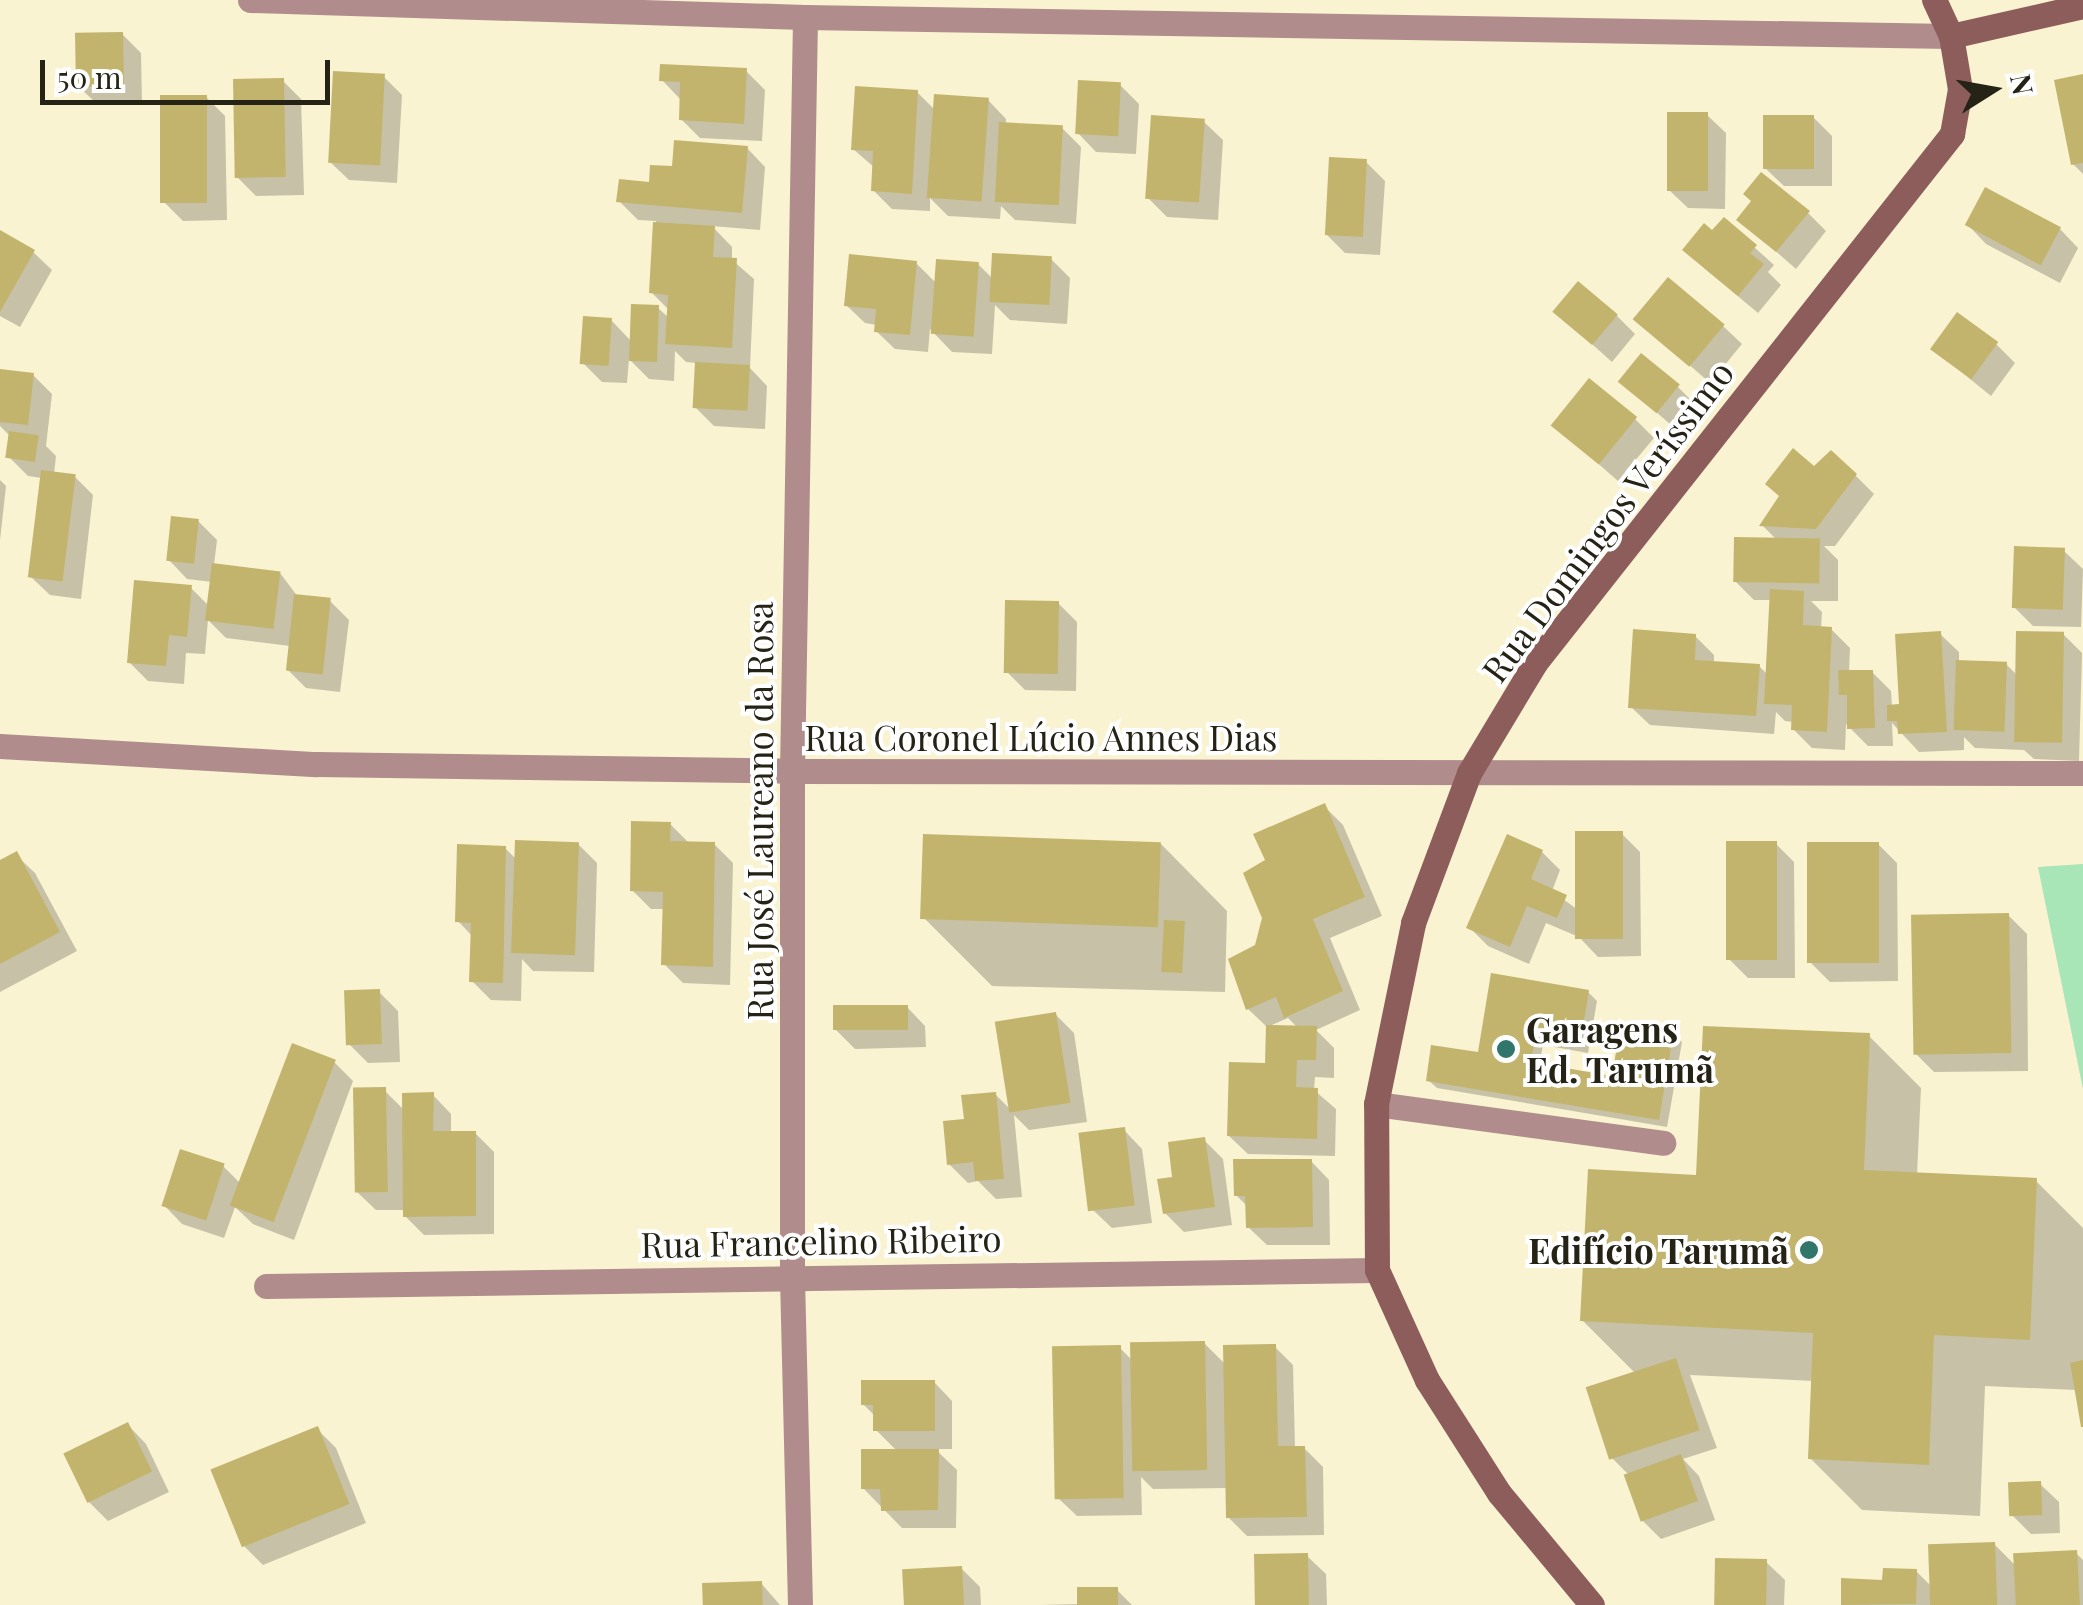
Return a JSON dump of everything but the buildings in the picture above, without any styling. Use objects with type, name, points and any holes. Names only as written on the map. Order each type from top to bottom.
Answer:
[{"type":"street","points":[[250,0],[453,3],[805,17],[1127,11],[1950,36],[2083,6]]},
{"type":"street","name":"Rua Domingos Veríssimo","points":[[1592,1605],[1499,1494],[1427,1380],[1377,1270],[1376,1104],[1413,924],[1468,773],[1535,663],[1952,134],[1960,89],[1950,36],[1934,0]]},
{"type":"street","name":"Rua José Laureano da Rosa","points":[[800,1605],[792,1276],[792,771],[805,17]]},
{"type":"street","name":"Rua Coronel Lúcio Annes Dias","points":[[0,746],[316,764],[792,771],[2083,773]]},
{"type":"street","points":[[1376,1104],[1663,1143]]},
{"type":"street","name":"Rua Francelino Ribeiro","points":[[266,1286],[1377,1270]]},
{"type":"green space","points":[[2083,864],[2083,1089],[2038,867]]},
{"type":"place","name":"Garagens Ed. Tarumã","points":[[1506,1049]]},
{"type":"place","name":"Edifício Tarumã","points":[[1809,1250]]}]
